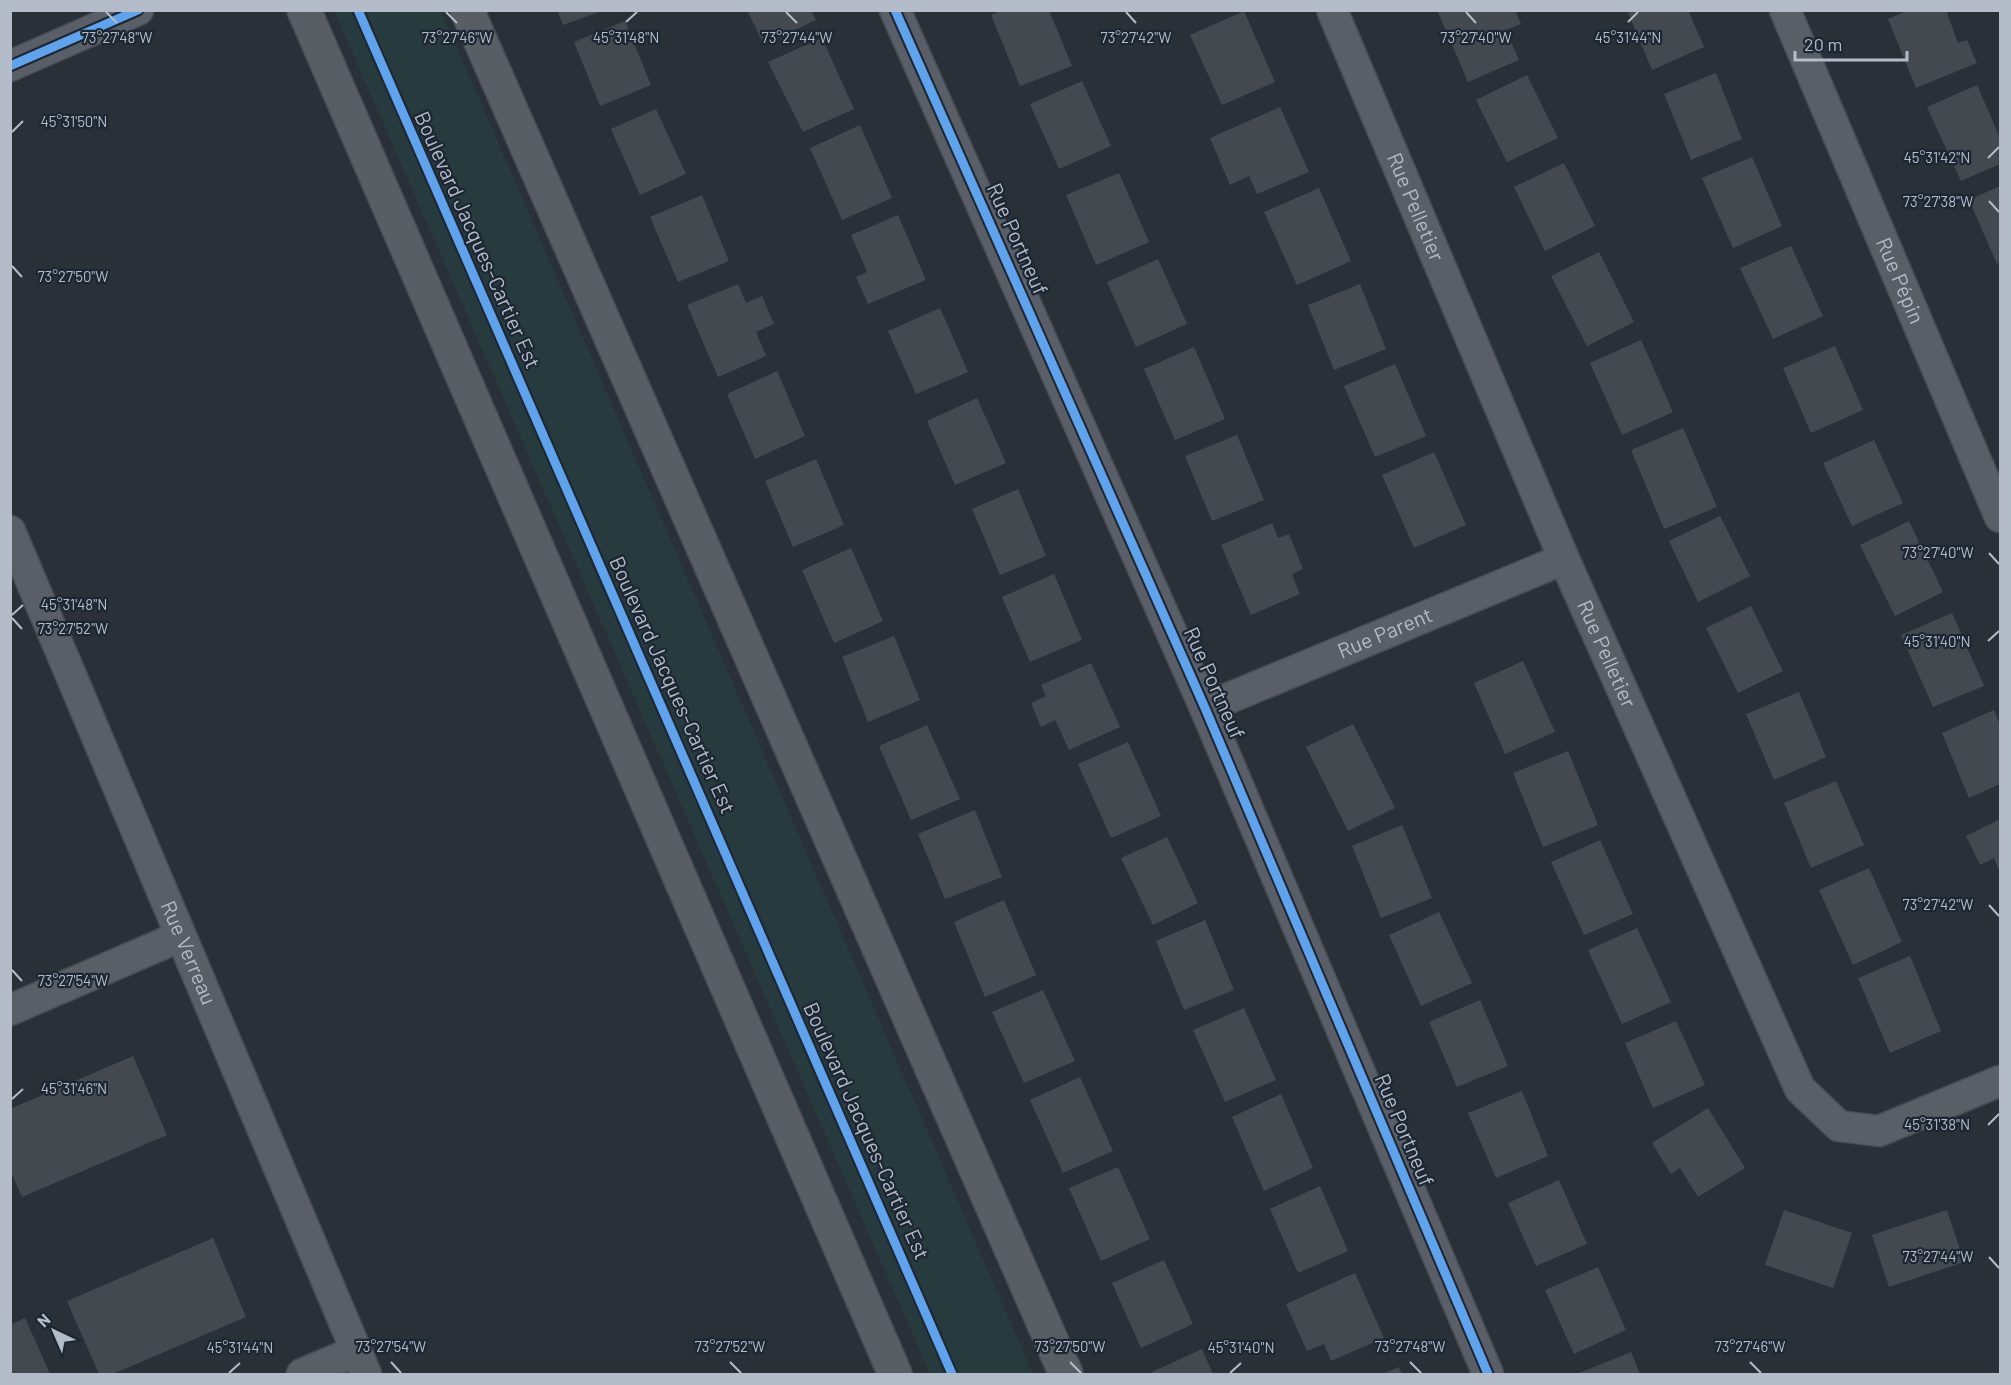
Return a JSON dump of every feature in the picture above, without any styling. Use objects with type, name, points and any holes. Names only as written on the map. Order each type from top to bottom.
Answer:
[{"type":"main road","points":[[304,10],[895,1374]]},
{"type":"main road","points":[[467,10],[1066,1374]]},
{"type":"street","points":[[10,66],[138,10]]},
{"type":"street","name":"Rue Portneuf","points":[[896,10],[1205,708],[1488,1374]]},
{"type":"street","name":"Rue Pelletier","points":[[1332,10],[1564,559],[1800,1089],[1839,1126],[1879,1131],[2001,1082]]},
{"type":"street","name":"Rue Pépin","points":[[1785,10],[2001,517]]},
{"type":"street","name":"Rue Verreau","points":[[10,531],[361,1363]]},
{"type":"street","name":"Rue Parent","points":[[1205,708],[1564,559]]},
{"type":"street","points":[[10,1010],[181,936]]},
{"type":"street","points":[[302,1374],[361,1363]]},
{"type":"green space","points":[[334,11],[441,11],[1033,1374],[930,1374]]},
{"type":"building","points":[[557,10],[602,10],[602,11],[563,25]]},
{"type":"building","points":[[747,10],[811,10],[816,20],[764,45]]},
{"type":"building","points":[[1001,10],[1049,10],[1072,66],[1020,86],[991,15]]},
{"type":"building","points":[[1437,10],[1515,10],[1521,24],[1506,30],[1519,60],[1468,82]]},
{"type":"building","points":[[1627,10],[1688,10],[1704,47],[1652,70]]},
{"type":"building","points":[[1909,10],[1946,10],[1958,43],[1967,40],[1977,63],[1916,88],[1888,19]]},
{"type":"building","points":[[1244,11],[1275,82],[1222,105],[1190,35]]},
{"type":"building","points":[[625,21],[651,85],[600,106],[574,42]]},
{"type":"building","points":[[822,38],[854,109],[803,132],[768,62]]},
{"type":"building","points":[[1716,73],[1742,139],[1691,160],[1664,94]]},
{"type":"building","points":[[1527,75],[1558,138],[1507,162],[1476,100]]},
{"type":"building","points":[[1082,81],[1111,146],[1059,169],[1030,104]]},
{"type":"building","points":[[1977,85],[2000,138],[2000,164],[1961,181],[1927,107]]},
{"type":"building","points":[[1280,107],[1309,172],[1257,194],[1249,176],[1230,185],[1210,138]]},
{"type":"building","points":[[656,109],[686,174],[640,195],[611,129]]},
{"type":"building","points":[[860,125],[892,198],[842,220],[810,148]]},
{"type":"building","points":[[1752,157],[1782,226],[1733,248],[1702,178]]},
{"type":"building","points":[[1564,163],[1595,226],[1545,251],[1514,187]]},
{"type":"building","points":[[1119,173],[1149,242],[1096,265],[1066,195]]},
{"type":"building","points":[[2000,186],[2000,262],[1997,264],[1969,200]]},
{"type":"building","points":[[1319,188],[1351,261],[1297,285],[1264,212]]},
{"type":"building","points":[[702,195],[729,261],[678,282],[650,217]]},
{"type":"building","points":[[898,215],[926,280],[868,304],[856,277],[867,272],[851,235]]},
{"type":"building","points":[[1791,246],[1823,316],[1773,339],[1740,268]]},
{"type":"building","points":[[1599,252],[1634,322],[1587,346],[1551,276]]},
{"type":"building","points":[[1158,259],[1187,324],[1136,347],[1107,282]]},
{"type":"building","points":[[738,284],[746,303],[762,296],[774,324],[756,332],[766,356],[718,377],[687,305]]},
{"type":"building","points":[[1360,284],[1386,349],[1334,370],[1308,305]]},
{"type":"building","points":[[940,308],[968,372],[916,394],[888,331]]},
{"type":"building","points":[[1641,340],[1673,412],[1622,435],[1590,363]]},
{"type":"building","points":[[1835,346],[1863,410],[1811,433],[1783,368]]},
{"type":"building","points":[[1194,347],[1225,419],[1175,440],[1144,369]]},
{"type":"building","points":[[1395,364],[1426,436],[1375,457],[1344,386]]},
{"type":"building","points":[[777,371],[805,436],[755,459],[727,394]]},
{"type":"building","points":[[977,398],[1006,463],[955,485],[927,421]]},
{"type":"building","points":[[1683,428],[1717,507],[1664,529],[1631,450]]},
{"type":"building","points":[[1237,435],[1264,500],[1212,521],[1185,456]]},
{"type":"building","points":[[1874,440],[1903,503],[1852,526],[1823,463]]},
{"type":"building","points":[[1434,452],[1466,525],[1414,548],[1382,475]]},
{"type":"building","points":[[816,459],[844,525],[793,547],[765,481]]},
{"type":"building","points":[[1018,489],[1046,556],[1000,575],[972,509]]},
{"type":"building","points":[[1720,516],[1750,576],[1698,602],[1669,541]]},
{"type":"building","points":[[1909,521],[1943,592],[1895,616],[1860,545]]},
{"type":"building","points":[[1272,523],[1278,538],[1289,534],[1303,569],[1292,574],[1300,594],[1251,615],[1221,545]]},
{"type":"building","points":[[851,548],[883,621],[834,643],[802,570]]},
{"type":"building","points":[[1054,574],[1082,640],[1030,662],[1002,597]]},
{"type":"building","points":[[1751,606],[1783,671],[1738,693],[1706,628]]},
{"type":"building","points":[[1952,613],[1984,686],[1933,707],[1901,635]]},
{"type":"building","points":[[894,636],[920,700],[868,722],[842,657]]},
{"type":"building","points":[[1523,661],[1555,732],[1505,754],[1474,683]]},
{"type":"building","points":[[1091,663],[1120,727],[1069,750],[1055,720],[1041,727],[1031,703],[1046,696],[1041,685]]},
{"type":"building","points":[[1799,692],[1826,757],[1774,780],[1746,714]]},
{"type":"building","points":[[1994,710],[2000,725],[2000,784],[1969,798],[1942,733]]},
{"type":"building","points":[[1353,724],[1395,808],[1348,831],[1306,747]]},
{"type":"building","points":[[927,725],[960,799],[911,820],[879,746]]},
{"type":"building","points":[[1128,742],[1161,816],[1111,838],[1078,764]]},
{"type":"building","points":[[1568,751],[1598,825],[1543,847],[1513,773]]},
{"type":"building","points":[[1836,781],[1864,845],[1811,868],[1784,803]]},
{"type":"building","points":[[975,810],[1002,877],[945,899],[918,834]]},
{"type":"building","points":[[2000,819],[2000,872],[1994,858],[1980,865],[1966,836]]},
{"type":"building","points":[[1402,825],[1432,898],[1381,918],[1352,846]]},
{"type":"building","points":[[1167,837],[1198,903],[1153,925],[1121,858]]},
{"type":"building","points":[[1600,840],[1633,914],[1584,935],[1551,862]]},
{"type":"building","points":[[1869,868],[1902,942],[1853,965],[1819,890]]},
{"type":"building","points":[[1004,900],[1036,975],[985,997],[954,922]]},
{"type":"building","points":[[1439,912],[1472,983],[1421,1006],[1389,935]]},
{"type":"building","points":[[1205,920],[1234,990],[1184,1010],[1156,941]]},
{"type":"building","points":[[1637,928],[1671,1002],[1622,1024],[1588,950]]},
{"type":"building","points":[[1910,956],[1941,1031],[1890,1053],[1858,978]]},
{"type":"building","points":[[1043,990],[1075,1061],[1024,1083],[992,1012]]},
{"type":"building","points":[[1480,1000],[1508,1066],[1457,1087],[1429,1022]]},
{"type":"building","points":[[1244,1008],[1276,1080],[1225,1102],[1193,1030]]},
{"type":"building","points":[[1676,1021],[1705,1085],[1653,1108],[1625,1043]]},
{"type":"building","points":[[133,1056],[167,1135],[22,1197],[10,1170],[10,1109]]},
{"type":"building","points":[[1080,1077],[1113,1151],[1063,1173],[1030,1100]]},
{"type":"building","points":[[1522,1091],[1548,1156],[1496,1178],[1468,1113]]},
{"type":"building","points":[[1281,1094],[1313,1168],[1264,1191],[1232,1117]]},
{"type":"building","points":[[1708,1108],[1745,1168],[1698,1197],[1680,1168],[1671,1174],[1652,1143]]},
{"type":"building","points":[[1118,1167],[1150,1239],[1101,1261],[1069,1188]]},
{"type":"building","points":[[1559,1180],[1587,1244],[1536,1266],[1508,1203]]},
{"type":"building","points":[[1320,1186],[1348,1251],[1298,1273],[1270,1209]]},
{"type":"building","points":[[1784,1210],[1852,1233],[1833,1288],[1765,1265]]},
{"type":"building","points":[[1947,1210],[1964,1262],[1889,1287],[1872,1235]]},
{"type":"building","points":[[213,1238],[246,1317],[113,1374],[99,1374],[67,1301]]},
{"type":"building","points":[[1164,1260],[1193,1324],[1141,1348],[1112,1283]]},
{"type":"building","points":[[1598,1267],[1626,1330],[1574,1354],[1545,1290]]},
{"type":"building","points":[[1355,1273],[1384,1338],[1331,1361],[1324,1344],[1307,1351],[1286,1304]]},
{"type":"building","points":[[25,1318],[50,1374],[10,1374],[10,1325]]},
{"type":"building","points":[[1202,1349],[1213,1374],[1153,1374],[1152,1372]]},
{"type":"building","points":[[1631,1352],[1640,1374],[1577,1374]]},
{"type":"building","points":[[1399,1367],[1402,1374],[1382,1374]]},
{"type":"cycle path","points":[[10,66],[138,10]]},
{"type":"cycle path","name":"Boulevard Jacques-Cartier Est","points":[[358,10],[952,1374]]},
{"type":"cycle path","points":[[895,10],[1205,708],[1488,1374]]}]
